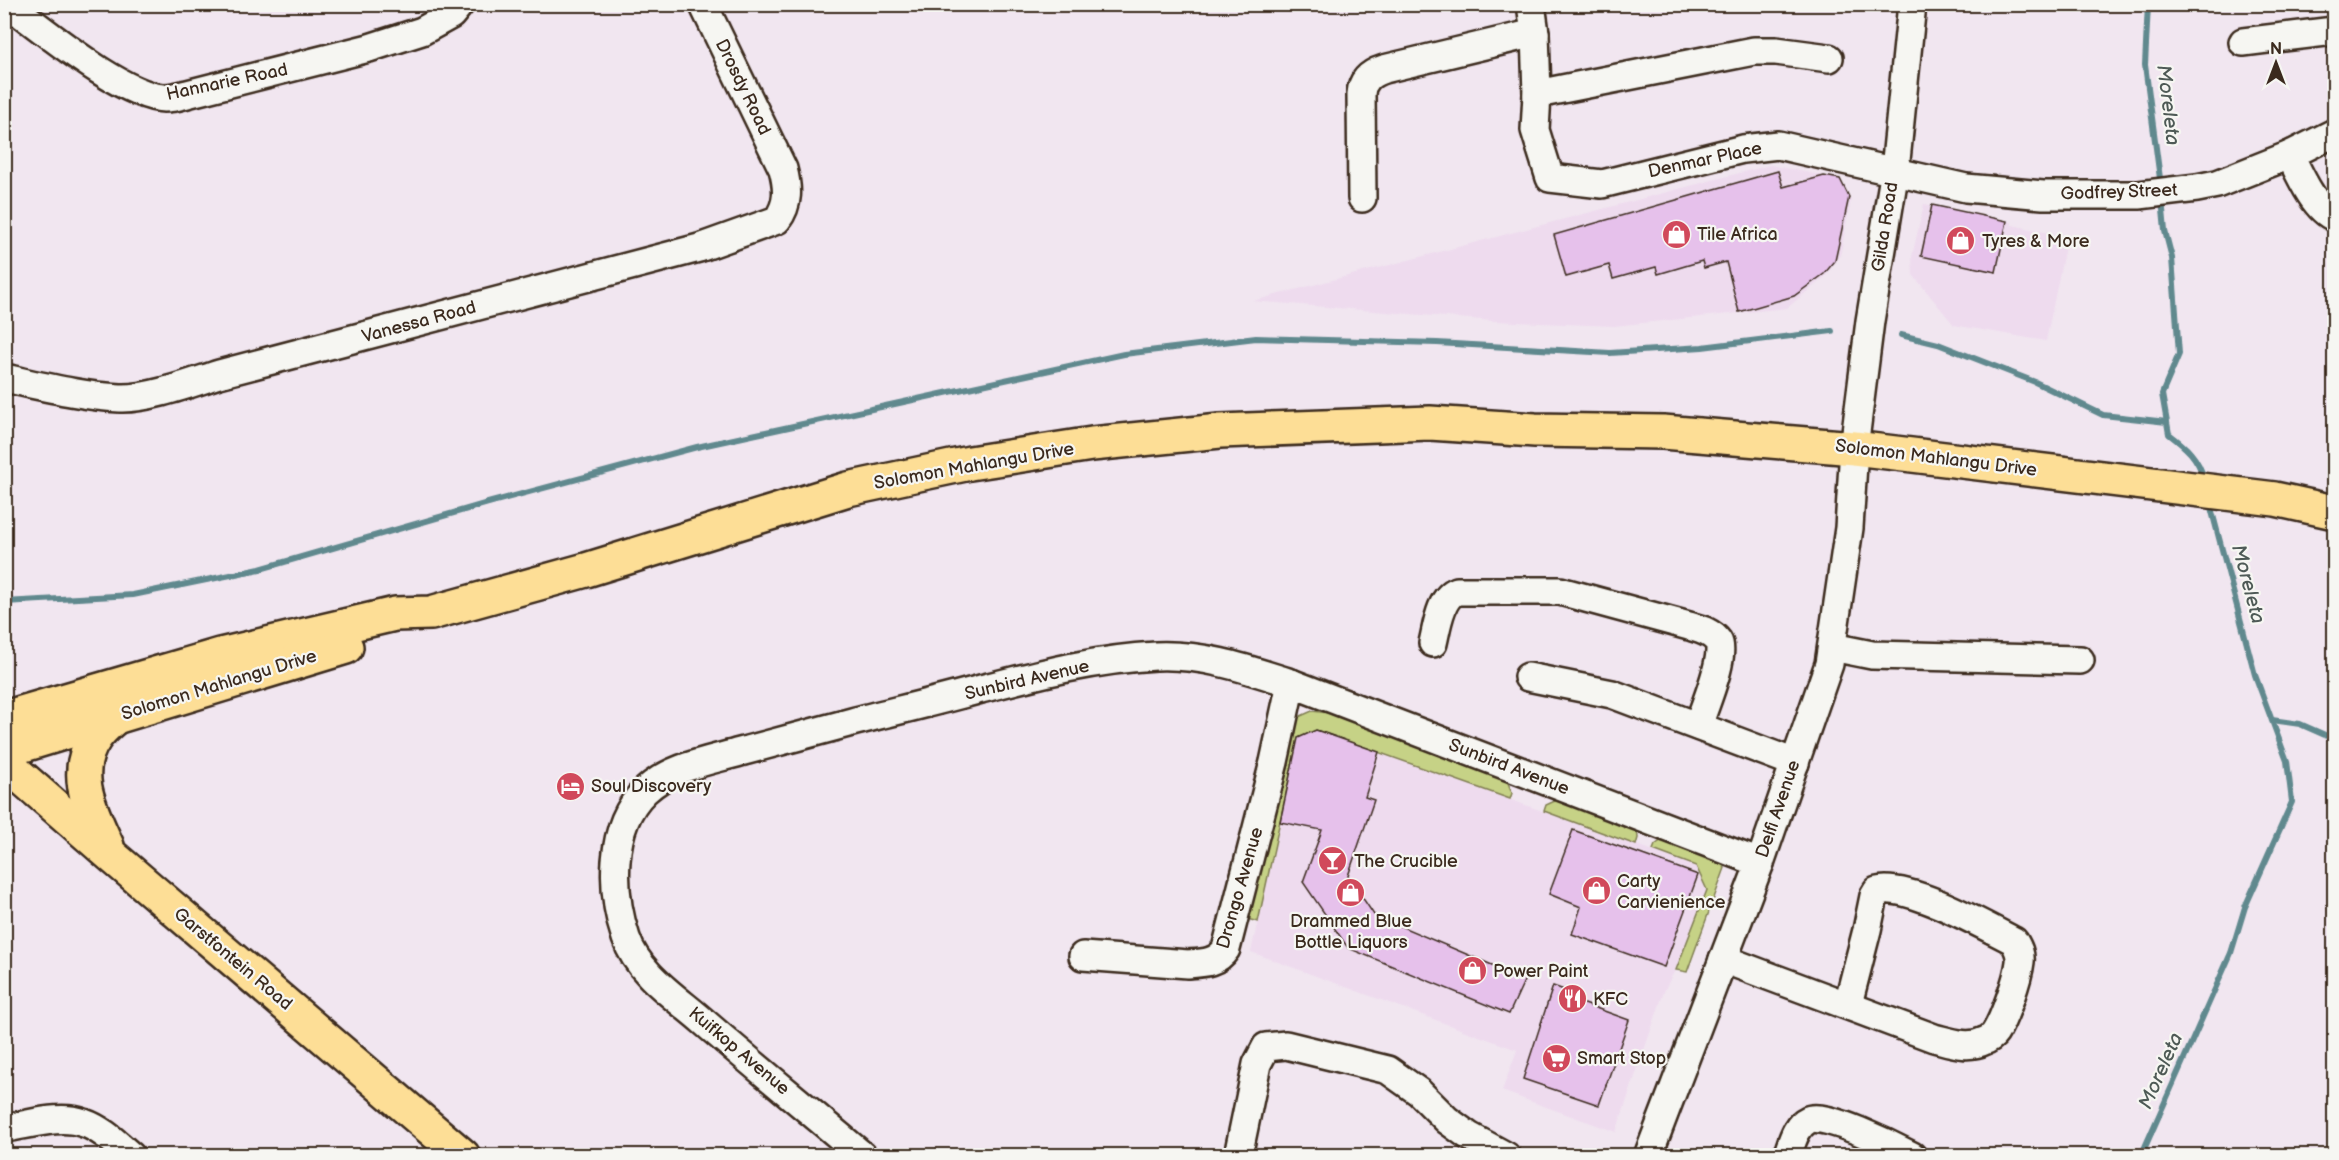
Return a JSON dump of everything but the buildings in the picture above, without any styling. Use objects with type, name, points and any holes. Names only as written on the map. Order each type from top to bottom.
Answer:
[{"type":"main road","name":"Solomon Mahlangu Drive","points":[[4,718],[220,656],[395,614],[431,613],[597,566],[848,489],[970,463],[1092,444],[1220,431],[1430,423],[1535,430],[1672,450],[1854,458],[1999,487],[2173,494],[2334,513]]},
{"type":"main road","name":"Solomon Mahlangu Drive","points":[[4,751],[403,630],[417,624],[431,613]]},
{"type":"main road","points":[[112,857],[88,803],[83,783],[88,749],[95,737],[118,715]]},
{"type":"main road","name":"Garstfontein Road","points":[[4,762],[112,857],[463,1155]]},
{"type":"street","name":"Hannarie Road","points":[[8,4],[112,78],[141,93],[164,98],[358,51],[422,31],[452,15],[460,4]]},
{"type":"street","name":"Drosdy Road","points":[[703,4],[783,169]]},
{"type":"street","points":[[1531,4],[1535,33],[1537,94],[1755,51],[1776,51],[1829,58]]},
{"type":"street","name":"Gilda Road","points":[[1854,458],[1870,321],[1894,170],[1912,4]]},
{"type":"street","points":[[2243,42],[2334,31]]},
{"type":"street","points":[[1362,198],[1360,94],[1361,87],[1367,78],[1384,69],[1535,33]]},
{"type":"street","name":"Denmar Place","points":[[1537,94],[1535,130],[1550,178],[1602,184],[1677,164],[1761,146],[1779,146],[1894,170]]},
{"type":"street","name":"Godfrey Street","points":[[1894,170],[1936,182],[1999,192],[2139,195],[2217,184],[2334,133]]},
{"type":"street","points":[[2290,154],[2304,184],[2328,214],[2334,217]]},
{"type":"street","name":"Vanessa Road","points":[[4,378],[69,391],[121,398],[166,391],[219,374],[699,248],[736,236],[777,220],[784,211],[787,183],[783,169]]},
{"type":"street","name":"Delfi Avenue","points":[[1648,1155],[1760,863],[1829,664],[1849,528],[1854,458]]},
{"type":"street","points":[[1432,643],[1445,600],[1456,591],[1560,591],[1689,626],[1710,633],[1719,642],[1720,649],[1720,656],[1698,726]]},
{"type":"street","points":[[1832,647],[1872,656],[2080,660]]},
{"type":"street","name":"Sunbird Avenue","points":[[626,938],[615,876],[619,834],[627,816],[644,792],[661,778],[680,769],[790,738],[1067,667],[1140,657],[1185,656],[1225,663],[1291,683],[1760,863]]},
{"type":"street","points":[[1528,677],[1612,694],[1795,762]]},
{"type":"street","name":"Drongo Avenue","points":[[1083,956],[1203,963],[1222,954],[1226,949],[1291,683]]},
{"type":"street","points":[[1723,960],[1848,1004],[1934,1038],[1959,1045],[1984,1042],[1994,1034],[2016,981],[2020,961],[2019,949],[2014,941],[1921,897],[1897,889],[1877,891],[1848,1004]]},
{"type":"street","name":"Kuifkop Avenue","points":[[626,938],[646,971],[863,1155]]},
{"type":"street","points":[[1238,1155],[1257,1064],[1266,1047],[1274,1045],[1286,1045],[1388,1070],[1419,1092],[1447,1120],[1469,1136],[1506,1155]]},
{"type":"street","points":[[1787,1155],[1800,1126],[1805,1121],[1819,1117],[1847,1126],[1912,1155]]},
{"type":"street","points":[[4,1128],[59,1120],[84,1123],[131,1155]]},
{"type":"shaded area","points":[[1770,165],[1840,179],[1851,200],[1840,256],[1826,276],[1787,308],[1614,326],[1494,321],[1253,301]]},
{"type":"shaded area","points":[[1924,204],[2012,222],[2012,225],[2067,237],[2046,341],[1954,325],[1913,275],[1912,256]]},
{"type":"shaded area","points":[[1316,730],[1696,866],[1707,890],[1681,959],[1665,989],[1616,1132],[1502,1091],[1517,1050],[1251,952],[1298,738]]},
{"type":"green space","points":[[1312,711],[1329,713],[1507,780],[1512,793],[1510,799],[1316,730],[1298,738],[1258,922],[1244,918],[1294,719]]},
{"type":"green space","points":[[1559,799],[1637,829],[1636,845],[1544,811],[1546,805]]},
{"type":"green space","points":[[1663,839],[1718,859],[1725,868],[1687,972],[1676,970],[1707,890],[1696,866],[1653,850],[1655,845]]},
{"type":"waterway","name":"Moreleta","points":[[2148,4],[2145,65],[2161,186]]},
{"type":"waterway","name":"Moreleta","points":[[2162,199],[2165,231],[2172,258],[2179,354],[2162,394],[2169,434],[2191,453],[2204,479]]},
{"type":"waterway","points":[[4,602],[133,595],[260,569],[488,503],[697,447],[1124,354],[1256,338],[1437,343],[1610,353],[1702,347],[1832,331]]},
{"type":"waterway","points":[[1901,335],[1938,344],[2035,382],[2103,415],[2167,422]]},
{"type":"waterway","name":"Moreleta","points":[[2141,1156],[2231,953],[2245,907],[2292,802],[2287,761],[2255,675],[2209,500]]},
{"type":"waterway","points":[[2272,720],[2300,724],[2334,739]]},
{"type":"place","name":"Tile Africa","points":[[1676,234]]},
{"type":"place","name":"Tyres & More","points":[[1961,241]]},
{"type":"place","name":"Soul Discovery","points":[[570,786]]},
{"type":"place","name":"The Crucible","points":[[1333,861]]},
{"type":"place","name":"Carty Carvienience","points":[[1596,891]]},
{"type":"place","name":"Drammed Blue Bottle Liquors","points":[[1351,892]]},
{"type":"place","name":"Power Paint","points":[[1472,971]]},
{"type":"place","name":"KFC","points":[[1572,999]]},
{"type":"place","name":"Smart Stop","points":[[1556,1058]]}]
